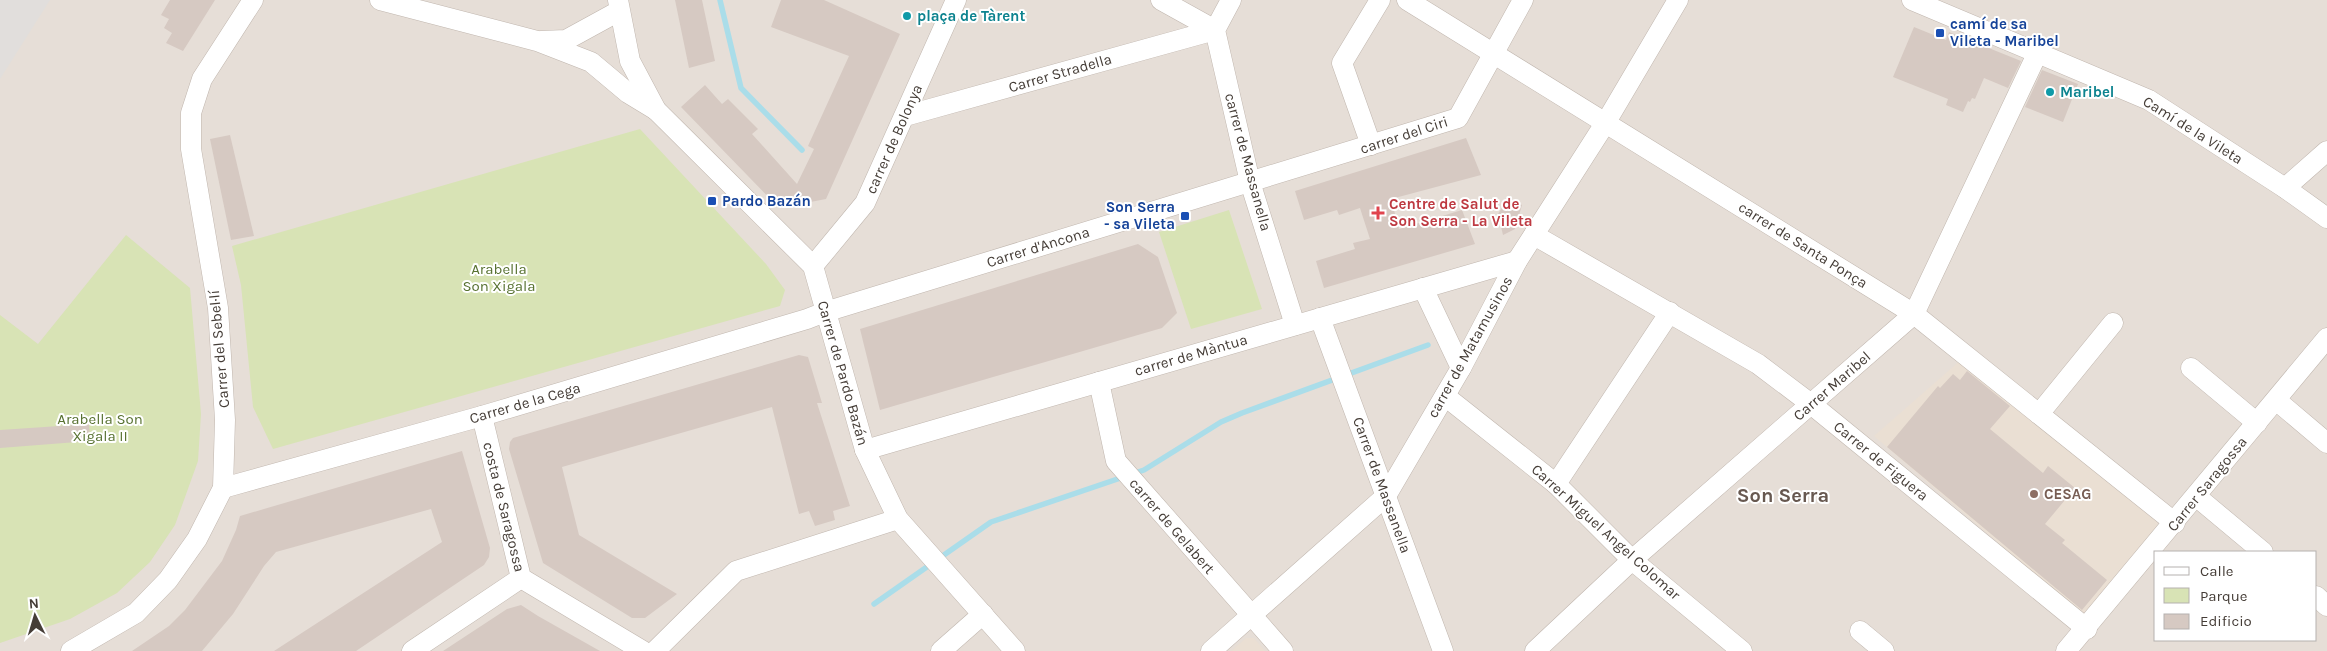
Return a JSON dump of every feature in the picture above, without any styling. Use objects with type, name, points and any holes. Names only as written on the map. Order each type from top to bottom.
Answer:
[{"type":"street","name":"Carrer del Sebel·lí","points":[[73,651],[136,613],[168,580],[196,538],[223,488],[225,420],[218,308],[191,149],[191,113],[202,79],[253,0]]},
{"type":"street","points":[[380,0],[537,41],[591,62],[628,93],[656,110],[813,266]]},
{"type":"street","name":"carrer de Bolonya","points":[[813,266],[865,203],[956,0]]},
{"type":"street","points":[[1161,0],[1215,30],[1231,0]]},
{"type":"street","points":[[1371,145],[1342,63],[1380,0]]},
{"type":"street","name":"carrer de Santa Ponça","points":[[1406,0],[1494,52],[1914,314],[2175,523]]},
{"type":"street","name":"carrer del Ciri","points":[[1250,182],[1458,118],[1523,0]]},
{"type":"street","name":"carrer de Matamusinos","points":[[1211,651],[1386,496],[1461,368],[1517,261],[1606,122],[1678,0]]},
{"type":"street","name":"Camí de la Vileta","points":[[1912,0],[2149,100],[2285,188],[2327,218]]},
{"type":"street","points":[[537,41],[566,40],[619,6],[630,61],[656,110]]},
{"type":"street","name":"Carrer Stradella","points":[[905,116],[1215,30]]},
{"type":"street","name":"carrer de Massanella","points":[[1215,30],[1250,182],[1295,326]]},
{"type":"street","name":"Carrer Maribel","points":[[1535,651],[1632,560],[1914,314],[2038,52]]},
{"type":"street","points":[[2285,188],[2327,151]]},
{"type":"street","name":"Carrer d'Ancona","points":[[825,312],[1250,182]]},
{"type":"street","name":"Carrer de Figuera","points":[[1534,235],[1758,364],[1811,404],[2087,629]]},
{"type":"street","name":"carrer de Màntua","points":[[865,450],[1517,261]]},
{"type":"street","name":"Carrer de Pardo Bazán","points":[[813,266],[865,450],[898,519],[1015,651]]},
{"type":"street","points":[[1423,288],[1461,368]]},
{"type":"street","name":"Carrer de la Cega","points":[[223,488],[482,416],[808,320],[825,312]]},
{"type":"street","points":[[1556,484],[1670,312]]},
{"type":"street","name":"Carrer de Massanella","points":[[1320,318],[1443,651]]},
{"type":"street","points":[[2039,414],[2113,323]]},
{"type":"street","name":"Carrer Saragossa","points":[[2066,651],[2087,629],[2327,338]]},
{"type":"street","points":[[2191,368],[2257,423]]},
{"type":"street","name":"carrer de Gelabert","points":[[1099,382],[1116,461],[1251,617],[1283,651]]},
{"type":"street","name":"Carrer Miguel Angel Colomar","points":[[1445,396],[1556,484],[1632,560],[1742,651]]},
{"type":"street","points":[[2276,400],[2327,443]]},
{"type":"street","name":"costa de Saragossa","points":[[482,416],[521,578],[643,651]]},
{"type":"street","points":[[2197,497],[2262,551]]},
{"type":"street","points":[[655,651],[736,571],[898,519]]},
{"type":"street","points":[[412,651],[521,578]]},
{"type":"street","points":[[2317,597],[2327,606]]},
{"type":"street","points":[[942,651],[983,614]]},
{"type":"street","points":[[1860,631],[1884,651]]},
{"type":"shaded area","points":[[0,0],[2327,0],[2327,651],[0,651]]},
{"type":"shaded area","points":[[0,0],[50,0],[0,79]]},
{"type":"shaded area","name":"CESAG","points":[[1962,359],[2157,521],[2158,531],[2090,612],[2080,613],[1874,436]]},
{"type":"shaded area","points":[[1246,638],[1254,638],[1265,651],[1231,651]]},
{"type":"green space","name":"Arabella Son Xigala","points":[[640,129],[766,264],[785,290],[780,306],[273,449],[253,407],[241,285],[232,246]]},
{"type":"green space","points":[[1229,210],[1262,309],[1191,329],[1159,232]]},
{"type":"green space","name":"Arabella Son Xigala II","points":[[126,235],[190,288],[201,414],[198,461],[175,525],[150,562],[117,593],[70,619],[0,643],[0,315],[38,344]]},
{"type":"building","points":[[170,0],[215,0],[183,51],[166,43],[172,33],[164,28],[169,19],[161,15]]},
{"type":"building","points":[[675,0],[702,0],[715,61],[689,68]]},
{"type":"building","points":[[781,0],[824,0],[900,34],[826,199],[779,208],[681,107],[705,85],[722,104],[728,99],[758,129],[752,134],[797,184],[814,149],[808,146],[849,56],[771,27]]},
{"type":"building","points":[[1914,27],[1946,40],[1949,32],[2021,61],[2008,88],[1984,78],[1975,99],[1972,98],[1970,102],[1968,101],[1963,112],[1946,105],[1948,99],[1893,77]]},
{"type":"building","name":"Maribel","points":[[2042,70],[2078,84],[2063,122],[2025,107]]},
{"type":"building","points":[[230,135],[254,236],[231,240],[210,139]]},
{"type":"building","name":"Centre de Salut de Son Serra - La Vileta","points":[[1466,138],[1481,175],[1391,199],[1399,229],[1462,210],[1475,244],[1324,288],[1316,261],[1355,249],[1353,243],[1370,239],[1360,208],[1339,215],[1337,210],[1304,220],[1295,191]]},
{"type":"building","points":[[1508,198],[1522,205],[1515,229],[1503,235],[1498,214]]},
{"type":"building","points":[[1138,244],[1158,257],[1177,313],[1162,328],[880,410],[860,329]]},
{"type":"building","points":[[799,355],[808,357],[822,403],[817,403],[850,506],[833,511],[835,520],[815,526],[809,511],[799,514],[772,407],[562,467],[579,535],[677,594],[645,618],[632,618],[543,563],[509,449],[513,438]]},
{"type":"building","name":"CESAG","points":[[1967,371],[2010,406],[1990,429],[2043,473],[2048,466],[2075,488],[2045,524],[2065,540],[2062,543],[2107,580],[2082,610],[1887,447],[1938,386],[1940,388],[1953,374],[1960,380]]},
{"type":"building","points":[[89,424],[90,441],[0,448],[0,430]]},
{"type":"building","points":[[462,451],[490,548],[489,557],[484,565],[356,651],[274,651],[442,542],[431,509],[276,552],[264,566],[233,614],[202,651],[132,651],[169,626],[185,610],[222,561],[240,516]]},
{"type":"building","points":[[521,605],[600,651],[443,651],[507,609]]},
{"type":"waterway","points":[[720,0],[741,88],[802,150]]},
{"type":"waterway","points":[[874,604],[991,522],[1144,470],[1221,422],[1428,345]]},
{"type":"place","name":"plaça de Tàrent","points":[[907,16]]},
{"type":"place","name":"camí de sa Vileta - Maribel","points":[[1940,33]]},
{"type":"place","name":"Maribel","points":[[2050,92]]},
{"type":"place","name":"Pardo Bazán","points":[[712,201]]},
{"type":"place","name":"Centre de Salut de Son Serra - La Vileta","points":[[1378,213]]},
{"type":"place","name":"Son Serra - sa Vileta","points":[[1185,216]]},
{"type":"place","name":"CESAG","points":[[2034,494]]},
{"type":"district","name":"Son Serra","points":[[1783,495]]}]
